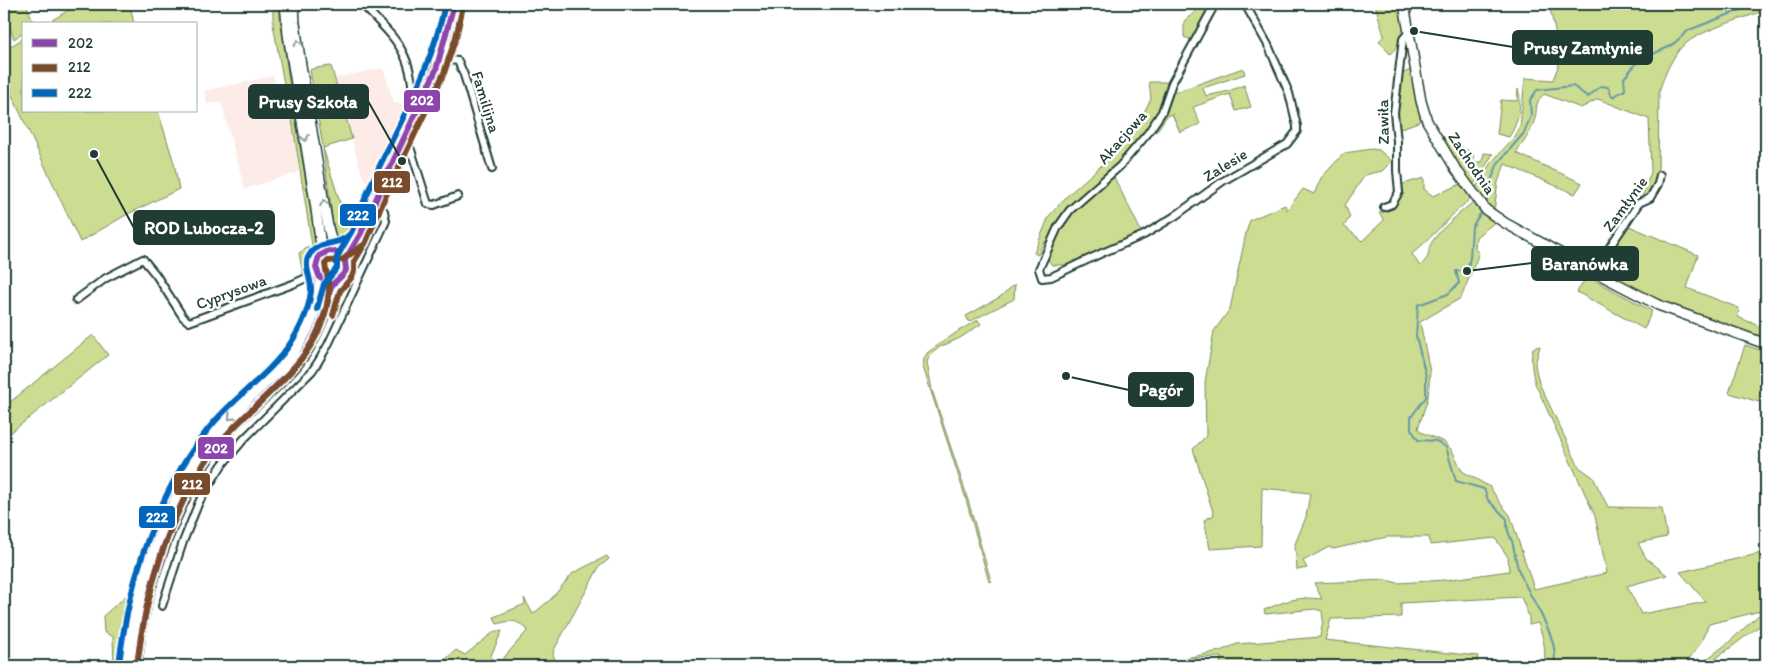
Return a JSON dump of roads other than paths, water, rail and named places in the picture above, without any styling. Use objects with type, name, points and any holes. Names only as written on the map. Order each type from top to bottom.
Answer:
[{"type":"main road","points":[[128,666],[132,634],[140,597],[163,529],[181,486],[215,434],[287,362],[305,337],[319,301],[319,275],[316,263],[322,254],[285,4]]},
{"type":"main road","points":[[137,666],[140,640],[149,598],[163,554],[189,491],[207,460],[224,437],[284,378],[309,348],[322,320],[332,288],[336,281],[344,274],[346,266],[345,260],[336,252],[328,227],[300,59],[294,4]]},
{"type":"main road","points":[[345,260],[357,240],[440,59],[454,4]]},
{"type":"main road","name":"Zachodnia","points":[[1404,4],[1421,101],[1428,121],[1455,168],[1483,207],[1506,223],[1658,305],[1766,344]]},
{"type":"main road","points":[[322,254],[336,252],[357,240]]},
{"type":"main road","points":[[319,275],[327,282],[336,281]]},
{"type":"street","points":[[362,4],[390,34],[404,53],[410,74],[414,108],[418,110]]},
{"type":"street","name":"Akacjowa","points":[[1042,278],[1039,269],[1058,227],[1070,210],[1120,166],[1148,133],[1162,112],[1172,83],[1215,4]]},
{"type":"street","name":"Zalesie","points":[[1042,278],[1051,277],[1144,235],[1175,216],[1223,181],[1287,144],[1292,138],[1298,126],[1289,93],[1268,46],[1245,4]]},
{"type":"street","name":"Zawiła","points":[[1384,207],[1392,204],[1399,192],[1394,113],[1403,39],[1409,32]]},
{"type":"street","name":"Familijna","points":[[440,59],[458,61],[492,170]]},
{"type":"street","points":[[402,143],[410,148],[412,152],[428,204],[434,205],[458,196]]},
{"type":"street","name":"Zamłynie","points":[[1589,269],[1606,254],[1639,203],[1650,198],[1658,184],[1660,175]]},
{"type":"street","points":[[162,606],[178,556],[199,502],[216,473],[244,439],[312,371],[328,345],[386,221],[384,211],[373,204]]},
{"type":"street","name":"Cyprysowa","points":[[76,300],[106,278],[143,259],[188,322],[319,275]]},
{"type":"waterway","points":[[1486,205],[1491,181],[1498,163],[1524,133],[1531,116],[1530,100],[1537,90],[1573,86],[1588,97],[1601,86],[1608,87],[1612,97],[1625,90],[1624,78],[1639,60],[1671,46],[1689,30],[1756,4]]},
{"type":"waterway","points":[[378,179],[393,146]]},
{"type":"waterway","points":[[1482,211],[1472,227],[1470,258],[1467,271],[1456,271],[1459,283],[1448,294],[1418,305],[1416,336],[1426,376],[1426,397],[1411,417],[1411,429],[1418,440],[1436,441],[1446,447],[1456,481],[1484,489],[1488,500],[1507,519],[1508,531],[1519,571],[1543,618],[1553,644],[1555,656],[1553,666]]},
{"type":"place","name":"Prusy Zamłynie","points":[[1414,31]]},
{"type":"place","name":"ROD Lubocza-2","points":[[94,154]]},
{"type":"place","name":"Prusy Szkoła","points":[[402,161]]},
{"type":"place","name":"Baranówka","points":[[1467,271]]},
{"type":"place","name":"Pagór","points":[[1066,376]]}]
